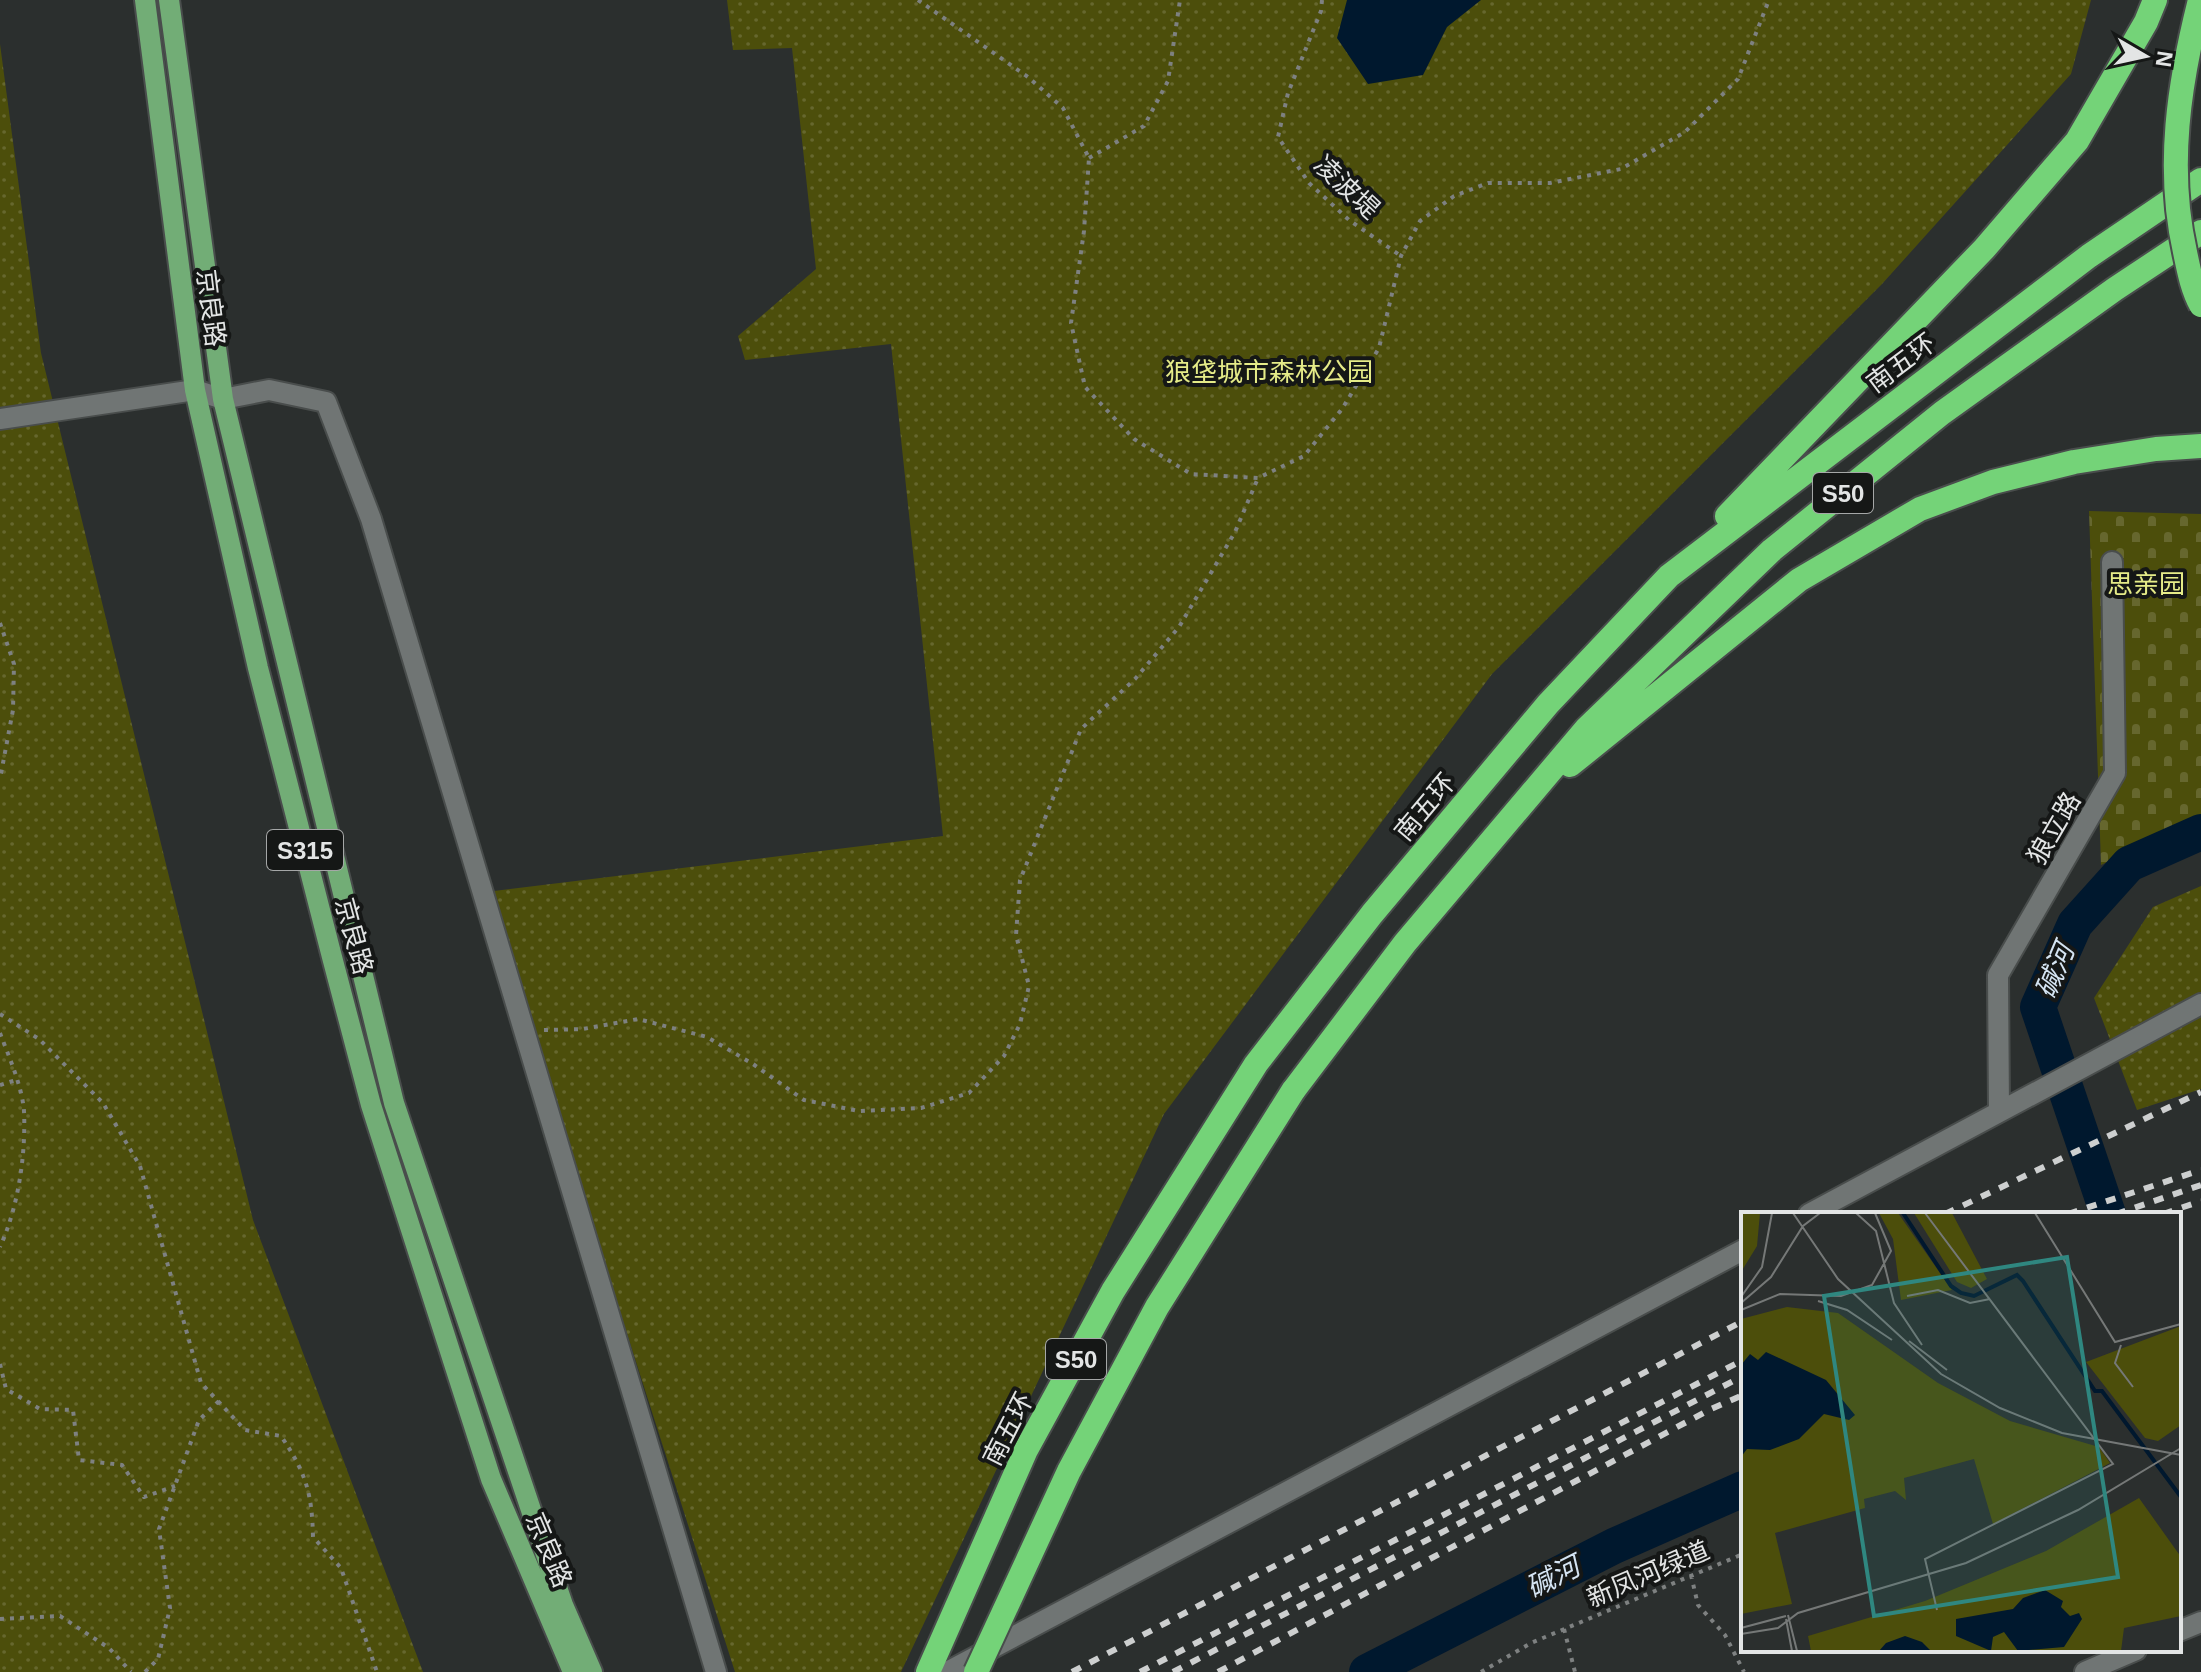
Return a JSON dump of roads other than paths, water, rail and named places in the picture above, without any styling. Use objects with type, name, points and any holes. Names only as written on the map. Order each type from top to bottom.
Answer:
[{"type":"highway","points":[[1669,576],[1984,249],[2077,141],[2146,22],[2155,0]]},
{"type":"highway","points":[[2200,0],[2183,79],[2174,178],[2181,234],[2193,289],[2201,305]]},
{"type":"highway","name":"南五环","points":[[928,1672],[1026,1450],[1113,1291],[1256,1064],[1372,914],[1548,704],[1669,576],[2089,256],[2201,180]]},
{"type":"highway","name":"S50","points":[[976,1672],[1069,1471],[1157,1307],[1293,1091],[1405,943],[1586,729],[1772,550],[1942,413],[2115,289],[2201,232]]},
{"type":"highway","points":[[1525,802],[1799,580],[1920,509],[1993,482],[2074,462],[2156,449],[2201,446]]},
{"type":"main road","name":"京良路","points":[[145,0],[195,390],[258,668],[371,1105],[491,1479],[573,1672]]},
{"type":"main road","name":"京良路","points":[[169,0],[223,399],[394,1103],[563,1605],[592,1672]]},
{"type":"street","points":[[0,419],[195,390],[223,399],[269,390],[326,402],[371,519],[716,1672]]},
{"type":"street","name":"狼立路","points":[[2000,1110],[1998,975],[2115,773],[2112,562]]},
{"type":"street","points":[[1813,1212],[2201,1004]]},
{"type":"street","points":[[947,1672],[1741,1251]]},
{"type":"street","points":[[2181,1630],[2201,1622]]},
{"type":"street","points":[[2085,1672],[2131,1652]]},
{"type":"water","points":[[1347,0],[1481,0],[1447,27],[1423,75],[1368,84],[1337,38]]},
{"type":"waterway","name":"碱河","points":[[2107,1212],[2038,1007],[2075,924],[2129,864],[2201,832]]},
{"type":"waterway","name":"碱河","points":[[1367,1672],[1614,1546],[1741,1490]]},
{"type":"railway","points":[[1949,1212],[2201,1092]]},
{"type":"railway","points":[[2074,1212],[2201,1170]]},
{"type":"railway","points":[[2122,1212],[2201,1185]]},
{"type":"railway","points":[[2169,1212],[2201,1201]]},
{"type":"railway","points":[[1072,1672],[1741,1322]]},
{"type":"railway","points":[[1140,1672],[1741,1361]]},
{"type":"railway","points":[[1173,1672],[1741,1377]]},
{"type":"railway","points":[[1218,1672],[1709,1410],[1741,1396]]},
{"type":"park label","name":"狼垡城市森林公园","points":[[1269,372]]},
{"type":"park label","name":"思亲园","points":[[2146,584]]}]
